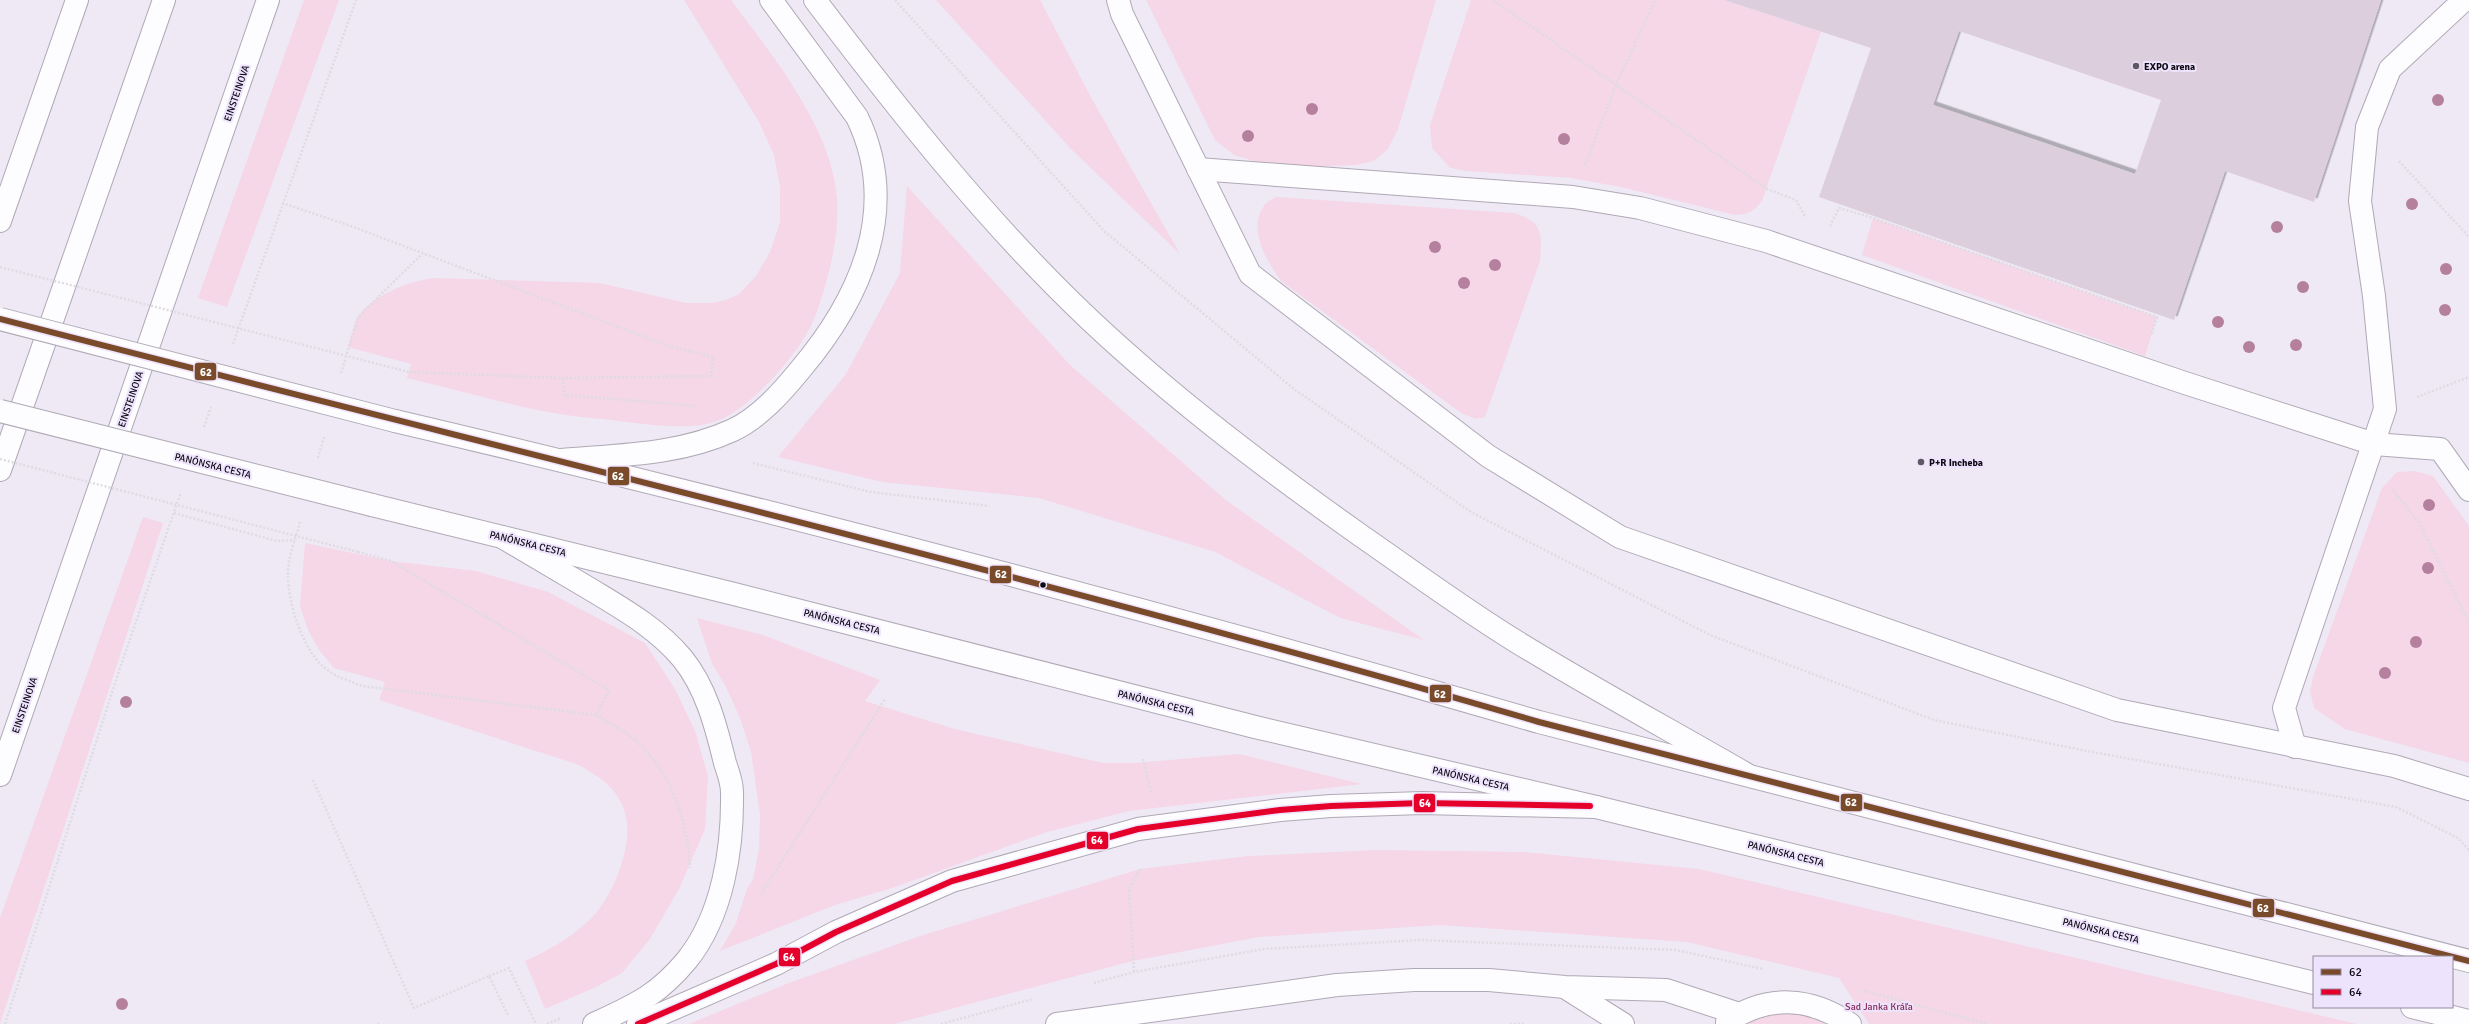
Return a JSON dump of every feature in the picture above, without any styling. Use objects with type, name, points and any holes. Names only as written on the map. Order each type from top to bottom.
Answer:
[{"type":"main road","points":[[0,221],[77,0]]},
{"type":"main road","points":[[0,470],[164,0]]},
{"type":"main road","name":"EINSTEINOVA","points":[[0,775],[268,0]]},
{"type":"main road","points":[[562,460],[686,447],[742,425],[787,386],[812,356],[833,326],[853,291],[869,252],[875,220],[875,181],[866,137],[857,117],[771,0]]},
{"type":"main road","points":[[815,0],[887,94],[989,214],[1091,321],[1167,388],[1310,500],[1487,623],[1746,774]]},
{"type":"main road","points":[[1118,0],[1122,14],[1250,274],[1488,456],[1620,537],[2117,710],[2394,766],[2469,789]]},
{"type":"main road","points":[[2295,747],[2284,708],[2385,409],[2374,296],[2360,201],[2368,127],[2390,69],[2464,0]]},
{"type":"main road","points":[[1198,169],[1573,197],[1640,208],[1766,241],[2185,383],[2374,444],[2440,449],[2469,490]]},
{"type":"main road","points":[[0,319],[395,421],[562,460],[985,569],[1412,685],[1540,722],[2449,956]]},
{"type":"main road","name":"PANÓNSKA CESTA","points":[[0,411],[1262,729],[1596,807],[2313,983]]},
{"type":"main road","points":[[502,537],[641,620],[681,657],[698,680],[710,710],[732,790],[730,833],[724,876],[706,932],[687,959],[664,985],[643,1002],[594,1024]]},
{"type":"main road","points":[[638,1024],[776,964],[836,932],[952,881],[1138,829],[1280,810],[1331,806],[1422,803],[1596,807]]},
{"type":"main road","points":[[2453,957],[2469,961]]},
{"type":"main road","points":[[1057,1024],[1337,984],[1414,980],[1489,980],[1565,987],[1666,990],[1732,1019],[1757,1006],[1776,1002],[1797,1002],[1822,1008],[1850,1024]]},
{"type":"main road","points":[[1565,987],[1623,1024]]},
{"type":"main road","points":[[2416,1008],[2469,1021]]},
{"type":"path","points":[[230,350],[356,0]]},
{"type":"path","points":[[1573,197],[1616,85],[1655,0]]},
{"type":"path","points":[[2368,127],[2469,237]]},
{"type":"path","points":[[0,267],[409,372],[563,378],[711,376],[713,357],[670,346],[348,225],[282,203]]},
{"type":"path","points":[[340,377],[358,317],[422,254]]},
{"type":"path","points":[[2385,409],[2469,377]]},
{"type":"path","points":[[563,378],[564,395],[702,406]]},
{"type":"path","points":[[202,432],[213,402]]},
{"type":"path","points":[[316,466],[326,429]]},
{"type":"path","points":[[0,459],[391,561],[609,690],[596,715]]},
{"type":"path","points":[[753,463],[871,492],[989,506]]},
{"type":"path","points":[[5,1024],[118,671],[182,491]]},
{"type":"path","points":[[174,513],[277,541],[295,540]]},
{"type":"path","points":[[301,518],[288,574],[296,624],[316,658],[328,671],[362,686],[596,715],[634,739],[654,760],[668,784],[685,824],[690,876]]},
{"type":"path","points":[[762,894],[885,699]]},
{"type":"path","points":[[1143,759],[1152,791],[1146,793]]},
{"type":"path","points":[[313,780],[414,1008],[509,968],[536,1024]]},
{"type":"path","points":[[1134,972],[1130,888],[1140,869]]},
{"type":"path","points":[[489,976],[508,1015]]},
{"type":"path","points":[[1878,994],[1987,1024]]},
{"type":"path","points":[[547,1024],[566,1016]]},
{"type":"path","points":[[1510,1024],[1525,1024]]},
{"type":"green space","points":[[304,0],[339,0],[227,307],[198,298]]},
{"type":"green space","points":[[684,0],[731,0],[764,44],[798,94],[812,119],[824,146],[833,172],[837,199],[837,229],[832,260],[820,302],[813,322],[803,340],[782,368],[764,387],[754,397],[733,413],[711,423],[679,427],[658,425],[546,412],[506,403],[407,378],[411,364],[348,347],[356,320],[364,309],[372,302],[402,286],[433,278],[600,283],[686,303],[713,303],[726,300],[739,294],[756,276],[770,252],[780,222],[780,187],[774,155],[759,122]]},
{"type":"green space","points":[[936,0],[1040,0],[1092,99],[1180,254],[1070,148]]},
{"type":"green space","points":[[1146,0],[1436,0],[1398,129],[1388,149],[1374,161],[1356,165],[1301,167],[1260,163],[1234,155],[1215,140]]},
{"type":"green space","points":[[1471,0],[1724,0],[1821,32],[1762,201],[1750,212],[1735,215],[1621,187],[1571,178],[1467,171],[1450,168],[1432,148],[1430,125]]},
{"type":"green space","points":[[907,186],[1070,365],[1227,501],[1424,640],[1340,618],[1215,552],[1039,498],[882,482],[778,457],[846,374],[900,273]]},
{"type":"green space","points":[[1276,197],[1514,213],[1524,216],[1535,224],[1540,235],[1540,261],[1485,417],[1476,419],[1461,413],[1281,281],[1265,255],[1258,235],[1259,215],[1264,206]]},
{"type":"green space","points":[[1873,218],[2157,317],[2145,356],[1862,255]]},
{"type":"green space","points":[[2415,471],[2433,476],[2469,526],[2469,763],[2345,729],[2314,708],[2310,691],[2313,677],[2382,488],[2397,472]]},
{"type":"green space","points":[[143,517],[163,523],[0,1024],[0,918]]},
{"type":"green space","points":[[305,543],[391,561],[476,571],[548,592],[645,643],[675,689],[695,731],[708,776],[705,829],[679,889],[650,939],[622,973],[596,987],[545,1009],[525,961],[556,945],[591,919],[613,886],[625,853],[627,836],[627,821],[623,807],[616,795],[606,783],[593,773],[576,764],[379,700],[385,682],[334,668],[319,650],[308,630],[300,606]]},
{"type":"green space","points":[[697,618],[763,635],[880,680],[865,701],[955,729],[1103,763],[1135,763],[1239,754],[1362,784],[1129,811],[1047,832],[892,888],[835,905],[720,951],[736,923],[747,889],[753,879],[759,849],[760,815],[751,752],[740,718],[725,685],[712,664]]},
{"type":"green space","name":"Sad Janka Kráľa","points":[[1377,850],[1523,852],[1699,869],[2357,1024],[1869,1024],[1839,978],[1687,942],[1440,925],[1259,937],[1133,961],[894,1024],[689,1024],[786,984],[920,936],[1140,869],[1248,856]]},
{"type":"green space","points":[[1795,1010],[1833,1024],[1739,1024],[1765,1013]]},
{"type":"building","points":[[1724,0],[2381,0],[2314,202],[2225,171],[2174,320],[1819,197],[1871,48]],"holes":[[[1959,31],[2161,100],[2135,174],[1933,105]]]},
{"type":"transit line","name":"62","points":[[0,319],[964,565],[1156,615],[1539,722],[2450,956]]},
{"type":"transit line","name":"64","points":[[638,1024],[776,964],[836,932],[952,881],[1138,829],[1280,810],[1331,806],[1422,803],[1590,806]]},
{"type":"transit line","name":"62","points":[[2453,957],[2469,961]]},
{"type":"place","name":"EXPO arena","points":[[2136,66]]},
{"type":"place","name":"P+R Incheba","points":[[1921,462]]}]
